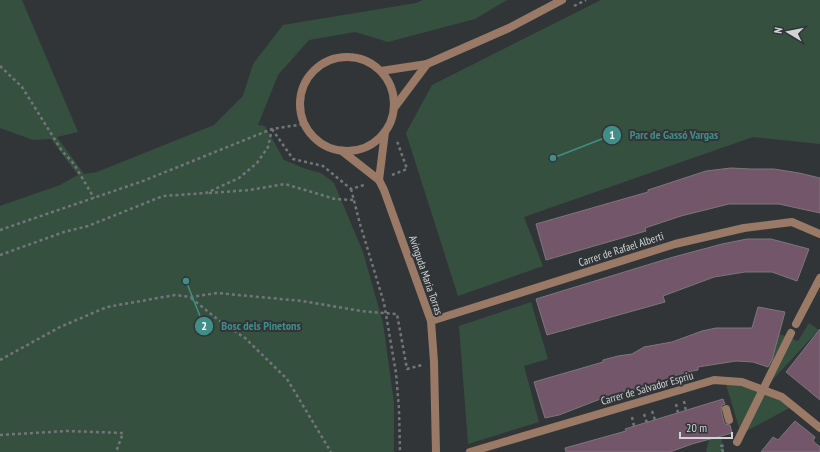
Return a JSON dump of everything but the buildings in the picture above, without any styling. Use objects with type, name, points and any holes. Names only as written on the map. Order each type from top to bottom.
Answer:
[{"type":"street","points":[[382,71],[427,64],[509,28],[562,0]]},
{"type":"street","points":[[346,56],[359,58],[371,63],[382,71],[389,82],[393,95],[394,108],[391,121],[385,132],[377,141],[366,148],[354,151],[342,151],[326,147],[313,137],[304,124],[300,111],[300,97],[304,85],[311,73],[321,64],[346,56]]},
{"type":"street","points":[[394,108],[427,64]]},
{"type":"street","points":[[378,180],[385,132]]},
{"type":"street","name":"Avinguda Maria Torras","points":[[342,151],[378,180],[384,190],[431,321],[434,362],[436,452]]},
{"type":"street","name":"Carrer de Rafael Alberti","points":[[431,321],[675,244],[744,228],[792,222],[820,234]]},
{"type":"street","points":[[796,324],[820,278]]},
{"type":"street","points":[[736,442],[791,333]]},
{"type":"street","name":"Carrer de Salvador Espriu","points":[[470,452],[714,380],[742,382],[782,397],[820,428]]},
{"type":"street","points":[[726,409],[729,420]]},
{"type":"path","points":[[572,7],[586,0]]},
{"type":"path","points":[[0,66],[22,87],[62,151],[74,164],[94,198]]},
{"type":"path","points":[[0,230],[142,182],[272,129],[304,124]]},
{"type":"path","points":[[272,129],[293,159],[323,166],[351,189],[384,303],[396,373],[400,452]]},
{"type":"path","points":[[206,193],[239,178],[257,163],[268,148],[272,129]]},
{"type":"path","points":[[351,189],[407,169],[395,134]]},
{"type":"path","points":[[0,255],[64,232],[88,226],[163,196],[250,190],[285,184],[335,199],[354,200]]},
{"type":"path","points":[[0,360],[60,327],[107,307],[175,295],[191,297],[217,293],[302,301],[361,311],[397,314],[407,369],[434,362]]},
{"type":"path","points":[[191,297],[221,322],[245,338],[287,379],[331,452]]},
{"type":"path","points":[[0,435],[67,431],[123,433],[116,452]]},
{"type":"green space","points":[[0,0],[22,0],[78,132],[57,137],[84,174],[97,172],[214,125],[243,96],[253,64],[283,25],[416,3],[423,0],[507,0],[475,19],[388,42],[355,32],[309,40],[278,75],[258,125],[265,126],[284,160],[321,173],[334,183],[363,252],[383,323],[394,403],[394,452],[0,452],[0,206],[60,185],[78,175],[51,139],[33,140],[0,128]]},
{"type":"green space","points":[[601,0],[820,0],[820,144],[753,137],[524,217],[543,266],[458,296],[406,133],[432,85]]},
{"type":"green space","points":[[531,302],[548,359],[524,366],[539,422],[468,444],[459,326]]},
{"type":"green space","points":[[809,323],[819,330],[763,390],[793,406],[741,434],[725,381],[762,390],[780,334],[798,341]]},
{"type":"green space","points":[[721,436],[724,452],[706,452],[709,439]]},
{"type":"place","name":"Parc de Gassó Vargas","points":[[553,158]]},
{"type":"place","name":"Bosc dels Pinetons","points":[[186,281]]}]
